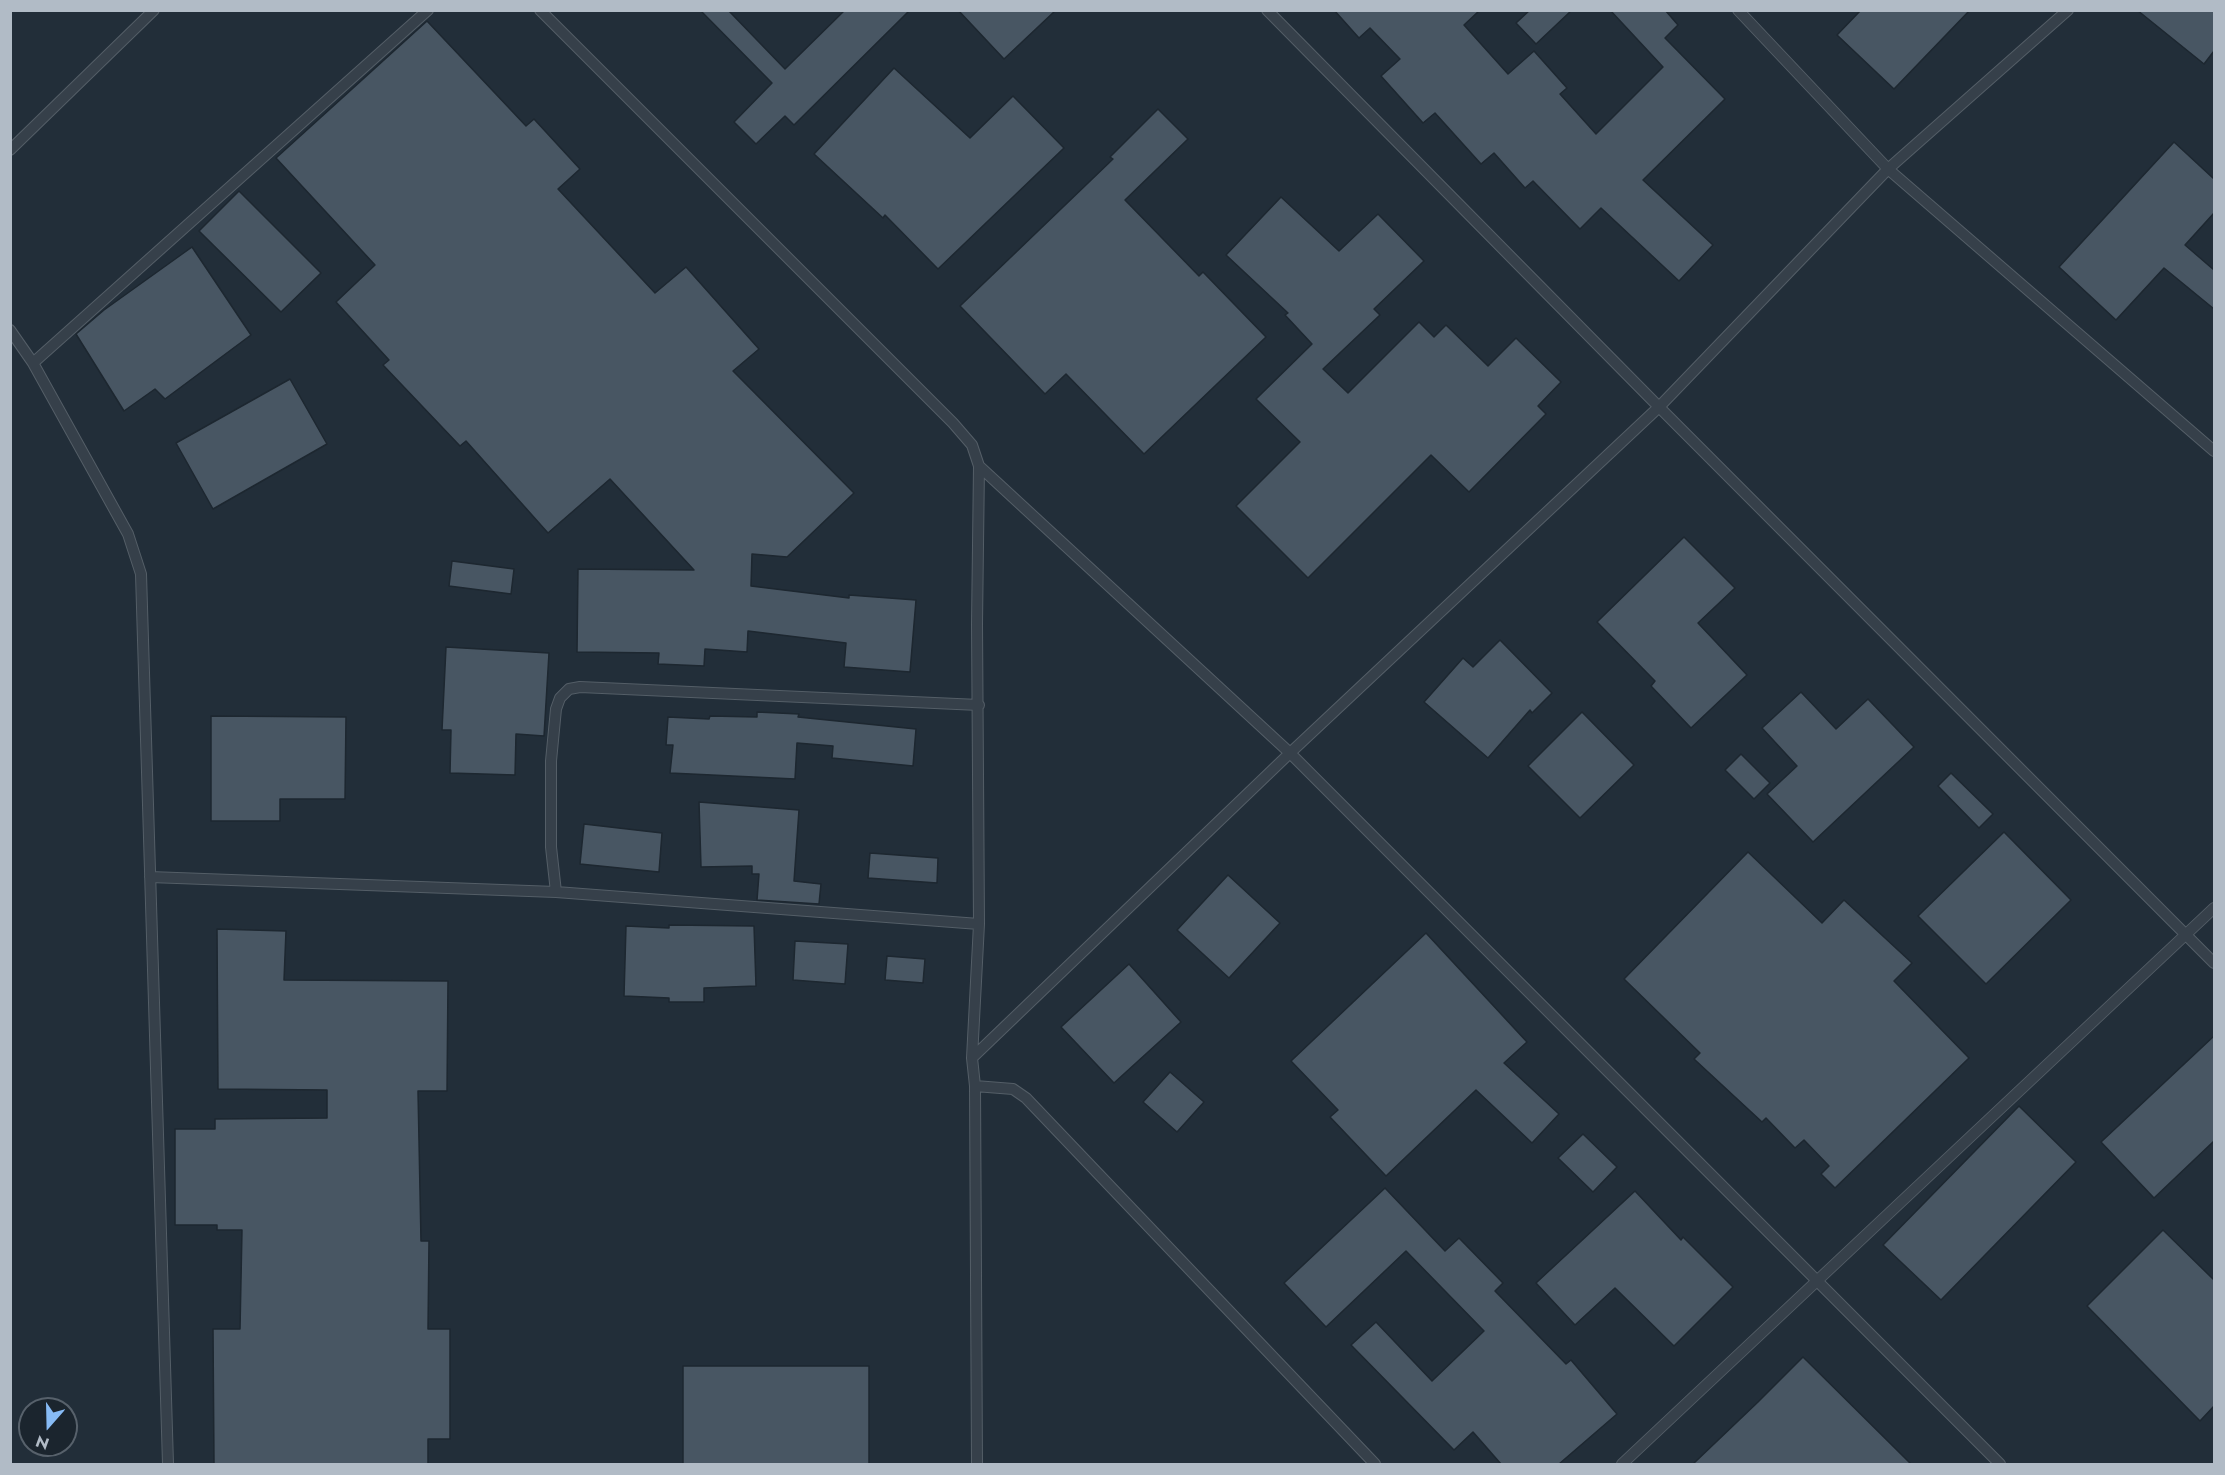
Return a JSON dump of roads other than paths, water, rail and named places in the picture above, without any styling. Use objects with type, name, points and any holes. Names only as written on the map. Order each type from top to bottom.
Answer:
[{"type":"lane","points":[[10,150],[154,10]]},
{"type":"lane","points":[[33,363],[428,10]]},
{"type":"lane","points":[[540,10],[953,423],[972,446],[979,466],[977,624],[979,924],[972,1058],[975,1086],[977,1464]]},
{"type":"lane","points":[[1267,10],[2214,963]]},
{"type":"lane","points":[[1738,10],[1888,169],[2214,451]]},
{"type":"lane","points":[[972,1058],[1290,753],[1659,407],[1888,169],[2068,10]]},
{"type":"lane","points":[[10,330],[33,363],[128,534],[141,574],[168,1464]]},
{"type":"lane","points":[[979,466],[1290,753],[2000,1464]]},
{"type":"lane","points":[[556,892],[551,847],[550,760],[556,709],[560,698],[569,689],[580,687],[979,705]]},
{"type":"lane","points":[[150,877],[556,892],[979,924]]},
{"type":"lane","points":[[1622,1464],[2214,908]]},
{"type":"lane","points":[[975,1086],[1013,1089],[1026,1098],[1375,1464]]}]
